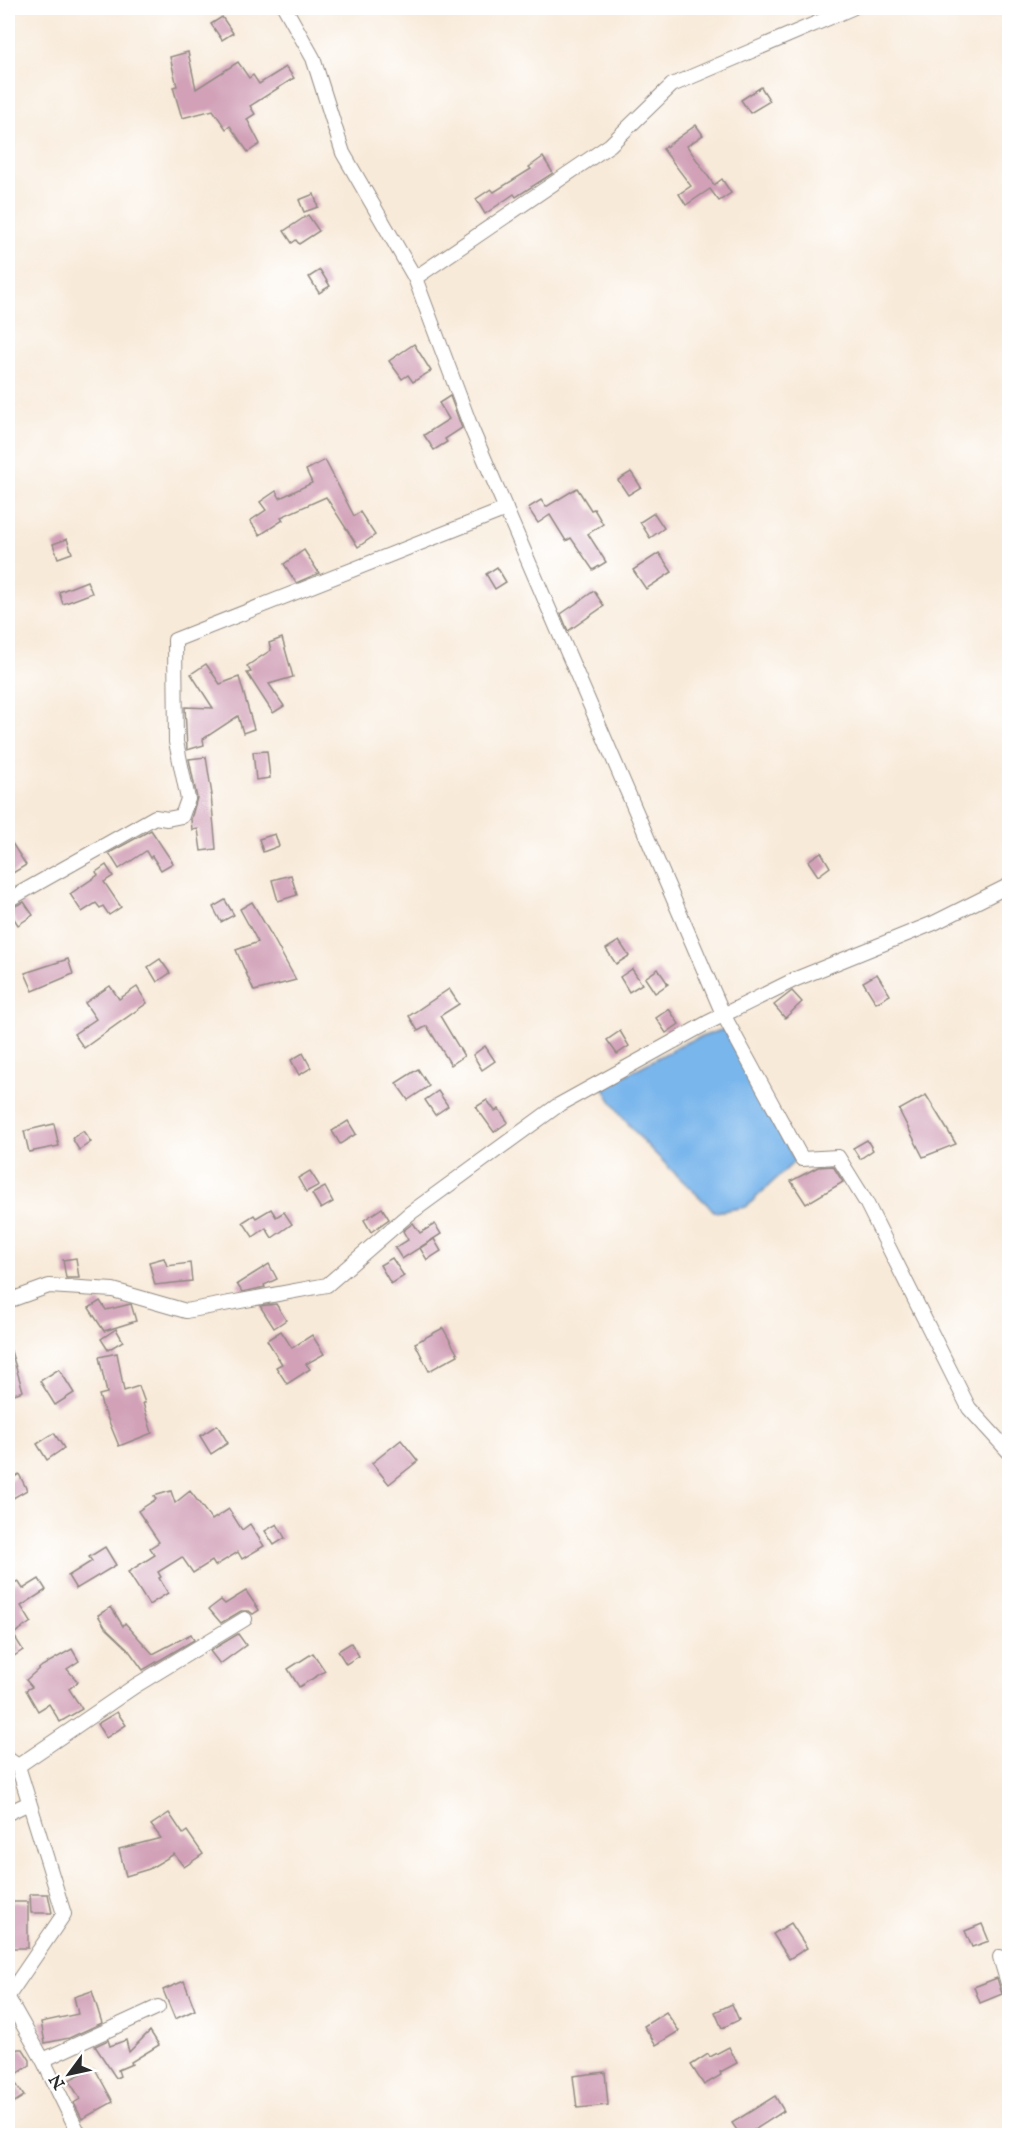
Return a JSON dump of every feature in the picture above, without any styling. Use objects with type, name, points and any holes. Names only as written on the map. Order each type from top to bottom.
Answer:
[{"type":"street","points":[[285,8],[313,58],[343,153],[415,278],[471,430],[723,1014],[802,1159],[838,1157],[867,1202],[969,1408],[1010,1453]]},
{"type":"street","points":[[415,278],[610,145],[672,85],[852,8]]},
{"type":"street","points":[[8,900],[155,817],[167,819],[182,816],[188,799],[176,742],[175,639],[506,509]]},
{"type":"street","points":[[8,1301],[49,1286],[113,1290],[186,1311],[327,1285],[409,1214],[557,1106],[723,1014],[796,978],[934,923],[1010,885]]},
{"type":"street","points":[[80,2136],[43,2060],[8,1997],[64,1914],[29,1803],[13,1763],[245,1619]]},
{"type":"street","points":[[8,1813],[29,1803]]},
{"type":"street","points":[[999,1957],[1010,1990]]},
{"type":"street","points":[[43,2060],[158,2007]]},
{"type":"water","points":[[724,1029],[795,1161],[746,1207],[715,1212],[639,1137],[613,1104],[603,1087],[687,1042]]},
{"type":"building","points":[[222,17],[233,33],[222,40],[211,24]]},
{"type":"building","points":[[188,52],[196,89],[238,62],[249,78],[253,75],[259,84],[286,67],[294,78],[250,106],[255,114],[247,119],[260,144],[248,152],[230,126],[226,129],[213,110],[182,118],[173,87],[177,86],[170,57]]},
{"type":"building","points":[[761,87],[770,101],[750,113],[741,100]]},
{"type":"building","points":[[696,125],[703,135],[687,146],[714,185],[722,179],[731,193],[719,201],[710,189],[686,205],[679,194],[691,186],[663,149]]},
{"type":"building","points":[[543,157],[553,173],[516,197],[514,194],[485,214],[476,199],[491,189],[494,192],[531,169],[529,167]]},
{"type":"building","points":[[314,194],[318,207],[304,212],[299,200]]},
{"type":"building","points":[[308,215],[319,231],[299,244],[296,240],[292,243],[284,231]]},
{"type":"building","points":[[320,270],[330,286],[319,293],[309,277]]},
{"type":"building","points":[[414,344],[431,371],[413,382],[408,375],[402,379],[389,361]]},
{"type":"building","points":[[450,396],[462,428],[445,439],[447,442],[434,450],[424,435],[449,419],[439,403]]},
{"type":"building","points":[[325,460],[354,516],[360,512],[375,535],[358,547],[326,497],[281,517],[283,520],[260,535],[250,521],[266,510],[260,502],[276,491],[280,498],[312,483],[306,470]]},
{"type":"building","points":[[631,472],[641,487],[628,495],[618,480]]},
{"type":"building","points":[[577,488],[603,524],[588,534],[606,562],[593,570],[571,538],[566,541],[550,515],[538,523],[528,508],[541,500],[546,507]]},
{"type":"building","points":[[654,513],[664,528],[650,538],[640,522]]},
{"type":"building","points":[[67,539],[72,553],[58,558],[53,544]]},
{"type":"building","points":[[304,550],[319,573],[296,583],[284,564]]},
{"type":"building","points":[[659,553],[672,572],[646,589],[633,570]]},
{"type":"building","points":[[497,567],[506,582],[495,589],[486,574]]},
{"type":"building","points":[[87,581],[92,593],[63,604],[59,592]]},
{"type":"building","points":[[594,591],[604,606],[568,631],[561,614]]},
{"type":"building","points":[[282,638],[293,677],[269,684],[284,706],[273,713],[247,673],[251,672],[247,666],[271,650],[269,643]]},
{"type":"building","points":[[206,664],[220,684],[239,677],[254,729],[243,733],[238,716],[203,739],[204,745],[187,750],[185,707],[213,708],[191,674]]},
{"type":"building","points":[[267,751],[270,778],[256,780],[253,752]]},
{"type":"building","points":[[206,757],[212,795],[216,849],[201,851],[198,829],[192,830],[191,819],[197,798],[189,759]]},
{"type":"building","points":[[151,830],[173,863],[161,870],[146,851],[119,869],[109,853]]},
{"type":"building","points":[[275,834],[279,846],[263,852],[259,839]]},
{"type":"building","points":[[8,837],[26,865],[8,876]]},
{"type":"building","points":[[821,852],[830,867],[818,876],[808,861]]},
{"type":"building","points":[[106,865],[113,876],[104,882],[121,907],[109,915],[103,906],[100,908],[96,903],[82,912],[70,894],[98,875],[96,872]]},
{"type":"building","points":[[291,875],[297,895],[278,901],[272,880]]},
{"type":"building","points":[[225,900],[234,915],[221,922],[213,907]]},
{"type":"building","points":[[24,902],[33,915],[18,925],[8,909]]},
{"type":"building","points":[[252,902],[296,980],[254,991],[236,950],[258,942],[240,909]]},
{"type":"building","points":[[619,941],[629,956],[616,964],[606,949]]},
{"type":"building","points":[[68,959],[73,974],[33,991],[25,973]]},
{"type":"building","points":[[160,959],[170,973],[157,982],[148,967]]},
{"type":"building","points":[[632,969],[642,984],[629,992],[620,977]]},
{"type":"building","points":[[658,969],[668,984],[655,993],[645,978]]},
{"type":"building","points":[[877,974],[890,995],[876,1003],[863,982]]},
{"type":"building","points":[[110,986],[119,999],[137,987],[147,1003],[84,1048],[74,1034],[96,1019],[85,1003]]},
{"type":"building","points":[[449,989],[459,1004],[440,1016],[464,1056],[451,1065],[427,1026],[418,1031],[409,1016]]},
{"type":"building","points":[[792,991],[802,1002],[785,1018],[774,1005]]},
{"type":"building","points":[[669,1009],[679,1024],[666,1033],[656,1018]]},
{"type":"building","points":[[620,1031],[629,1046],[617,1054],[607,1040]]},
{"type":"building","points":[[485,1046],[495,1061],[482,1070],[473,1055]]},
{"type":"building","points":[[303,1053],[311,1068],[299,1075],[291,1060]]},
{"type":"building","points":[[418,1069],[429,1086],[408,1100],[396,1083]]},
{"type":"building","points":[[438,1091],[448,1106],[435,1115],[425,1100]]},
{"type":"building","points":[[926,1095],[956,1144],[923,1157],[899,1110]]},
{"type":"building","points":[[487,1100],[495,1111],[499,1109],[508,1122],[494,1132],[476,1107]]},
{"type":"building","points":[[348,1121],[356,1134],[340,1144],[332,1131]]},
{"type":"building","points":[[54,1124],[59,1146],[29,1152],[24,1131]]},
{"type":"building","points":[[83,1131],[91,1142],[79,1150],[72,1138]]},
{"type":"building","points":[[867,1140],[873,1150],[860,1159],[853,1148]]},
{"type":"building","points":[[833,1166],[843,1182],[806,1204],[791,1181],[818,1167]]},
{"type":"building","points":[[310,1171],[319,1185],[306,1192],[298,1178]]},
{"type":"building","points":[[325,1187],[333,1202],[321,1209],[312,1194]]},
{"type":"building","points":[[382,1208],[389,1219],[371,1232],[364,1220]]},
{"type":"building","points":[[271,1209],[276,1217],[284,1212],[292,1224],[272,1238],[266,1228],[253,1237],[243,1222],[254,1215],[256,1218]]},
{"type":"building","points":[[413,1223],[420,1233],[435,1224],[441,1234],[402,1259],[395,1248],[408,1240],[403,1231]]},
{"type":"building","points":[[434,1239],[441,1251],[427,1260],[420,1248]]},
{"type":"building","points":[[76,1258],[79,1278],[66,1278],[63,1260]]},
{"type":"building","points":[[164,1258],[167,1266],[190,1263],[192,1281],[155,1285],[149,1262]]},
{"type":"building","points":[[392,1258],[404,1276],[391,1284],[380,1265]]},
{"type":"building","points":[[269,1264],[277,1279],[264,1285],[265,1287],[242,1292],[237,1284]]},
{"type":"building","points":[[100,1301],[106,1310],[131,1304],[136,1321],[104,1331],[89,1308]]},
{"type":"building","points":[[276,1304],[286,1320],[274,1328],[260,1306]]},
{"type":"building","points":[[443,1328],[458,1355],[429,1371],[415,1343]]},
{"type":"building","points":[[116,1329],[123,1341],[108,1350],[101,1339]]},
{"type":"building","points":[[281,1331],[292,1348],[312,1335],[324,1354],[306,1364],[310,1369],[287,1384],[276,1367],[282,1364],[267,1340]]},
{"type":"building","points":[[8,1351],[11,1351],[23,1391],[8,1396]]},
{"type":"building","points":[[117,1353],[124,1391],[139,1386],[152,1433],[119,1446],[99,1395],[107,1393],[99,1357]]},
{"type":"building","points":[[59,1369],[74,1393],[55,1405],[40,1381]]},
{"type":"building","points":[[217,1425],[228,1443],[211,1454],[200,1436]]},
{"type":"building","points":[[54,1433],[64,1448],[47,1460],[37,1444]]},
{"type":"building","points":[[401,1440],[418,1461],[389,1484],[372,1463]]},
{"type":"building","points":[[19,1474],[27,1490],[8,1501],[8,1481]]},
{"type":"building","points":[[171,1491],[175,1503],[190,1491],[212,1520],[229,1509],[242,1530],[250,1524],[264,1546],[242,1559],[238,1552],[215,1566],[212,1561],[193,1573],[182,1557],[158,1572],[168,1593],[149,1605],[128,1572],[155,1555],[150,1548],[159,1542],[138,1511],[156,1499],[154,1496]]},
{"type":"building","points":[[277,1524],[285,1538],[274,1545],[265,1531]]},
{"type":"building","points":[[105,1547],[116,1565],[76,1589],[68,1576],[92,1561],[89,1557]]},
{"type":"building","points":[[39,1579],[46,1590],[21,1606],[31,1622],[15,1633],[8,1621],[8,1586],[18,1581],[23,1589]]},
{"type":"building","points":[[246,1591],[259,1610],[253,1614],[249,1611],[241,1611],[221,1623],[209,1609],[221,1600],[225,1604]]},
{"type":"building","points":[[111,1607],[123,1626],[125,1623],[153,1654],[191,1634],[194,1640],[143,1670],[127,1648],[105,1627],[98,1615]]},
{"type":"building","points":[[8,1626],[23,1650],[8,1660]]},
{"type":"building","points":[[238,1634],[246,1645],[220,1664],[210,1651]]},
{"type":"building","points":[[351,1643],[359,1656],[346,1664],[338,1651]]},
{"type":"building","points":[[72,1649],[79,1661],[67,1669],[78,1682],[69,1689],[82,1709],[60,1722],[49,1704],[38,1711],[26,1690],[32,1687],[26,1680],[42,1666]]},
{"type":"building","points":[[313,1653],[325,1671],[299,1687],[288,1669]]},
{"type":"building","points":[[117,1712],[126,1725],[106,1738],[97,1724]]},
{"type":"building","points":[[169,1813],[183,1834],[187,1831],[203,1854],[184,1867],[174,1854],[149,1869],[126,1876],[119,1849],[161,1838],[151,1825]]},
{"type":"building","points":[[30,1894],[48,1894],[52,1913],[31,1913]]},
{"type":"building","points":[[8,1902],[28,1902],[28,1948],[8,1948]]},
{"type":"building","points":[[791,1923],[807,1948],[789,1959],[773,1934]]},
{"type":"building","points":[[982,1924],[989,1941],[972,1947],[965,1931]]},
{"type":"building","points":[[997,1978],[1002,1994],[980,2003],[974,1987]]},
{"type":"building","points":[[184,1981],[195,2010],[175,2019],[163,1990]]},
{"type":"building","points":[[92,1991],[102,2023],[69,2038],[45,2043],[41,2022],[78,2014],[74,1997]]},
{"type":"building","points":[[732,2004],[739,2020],[722,2028],[715,2012]]},
{"type":"building","points":[[666,2012],[679,2031],[656,2045],[644,2026]]},
{"type":"building","points":[[150,2031],[159,2045],[131,2062],[132,2064],[118,2070],[120,2076],[116,2078],[95,2046],[108,2040],[110,2046],[126,2040],[129,2052]]},
{"type":"building","points":[[729,2047],[737,2063],[720,2072],[721,2075],[704,2085],[691,2065],[708,2054],[710,2057]]},
{"type":"building","points":[[18,2049],[23,2049],[30,2060],[30,2065],[14,2076],[8,2065],[8,2056]]},
{"type":"building","points":[[94,2067],[113,2102],[82,2119],[74,2103],[80,2099],[69,2080]]},
{"type":"building","points":[[605,2072],[608,2105],[577,2108],[573,2076]]},
{"type":"building","points":[[16,2084],[24,2096],[13,2103],[8,2090]]},
{"type":"building","points":[[775,2096],[784,2111],[745,2136],[741,2136],[732,2123]]}]
